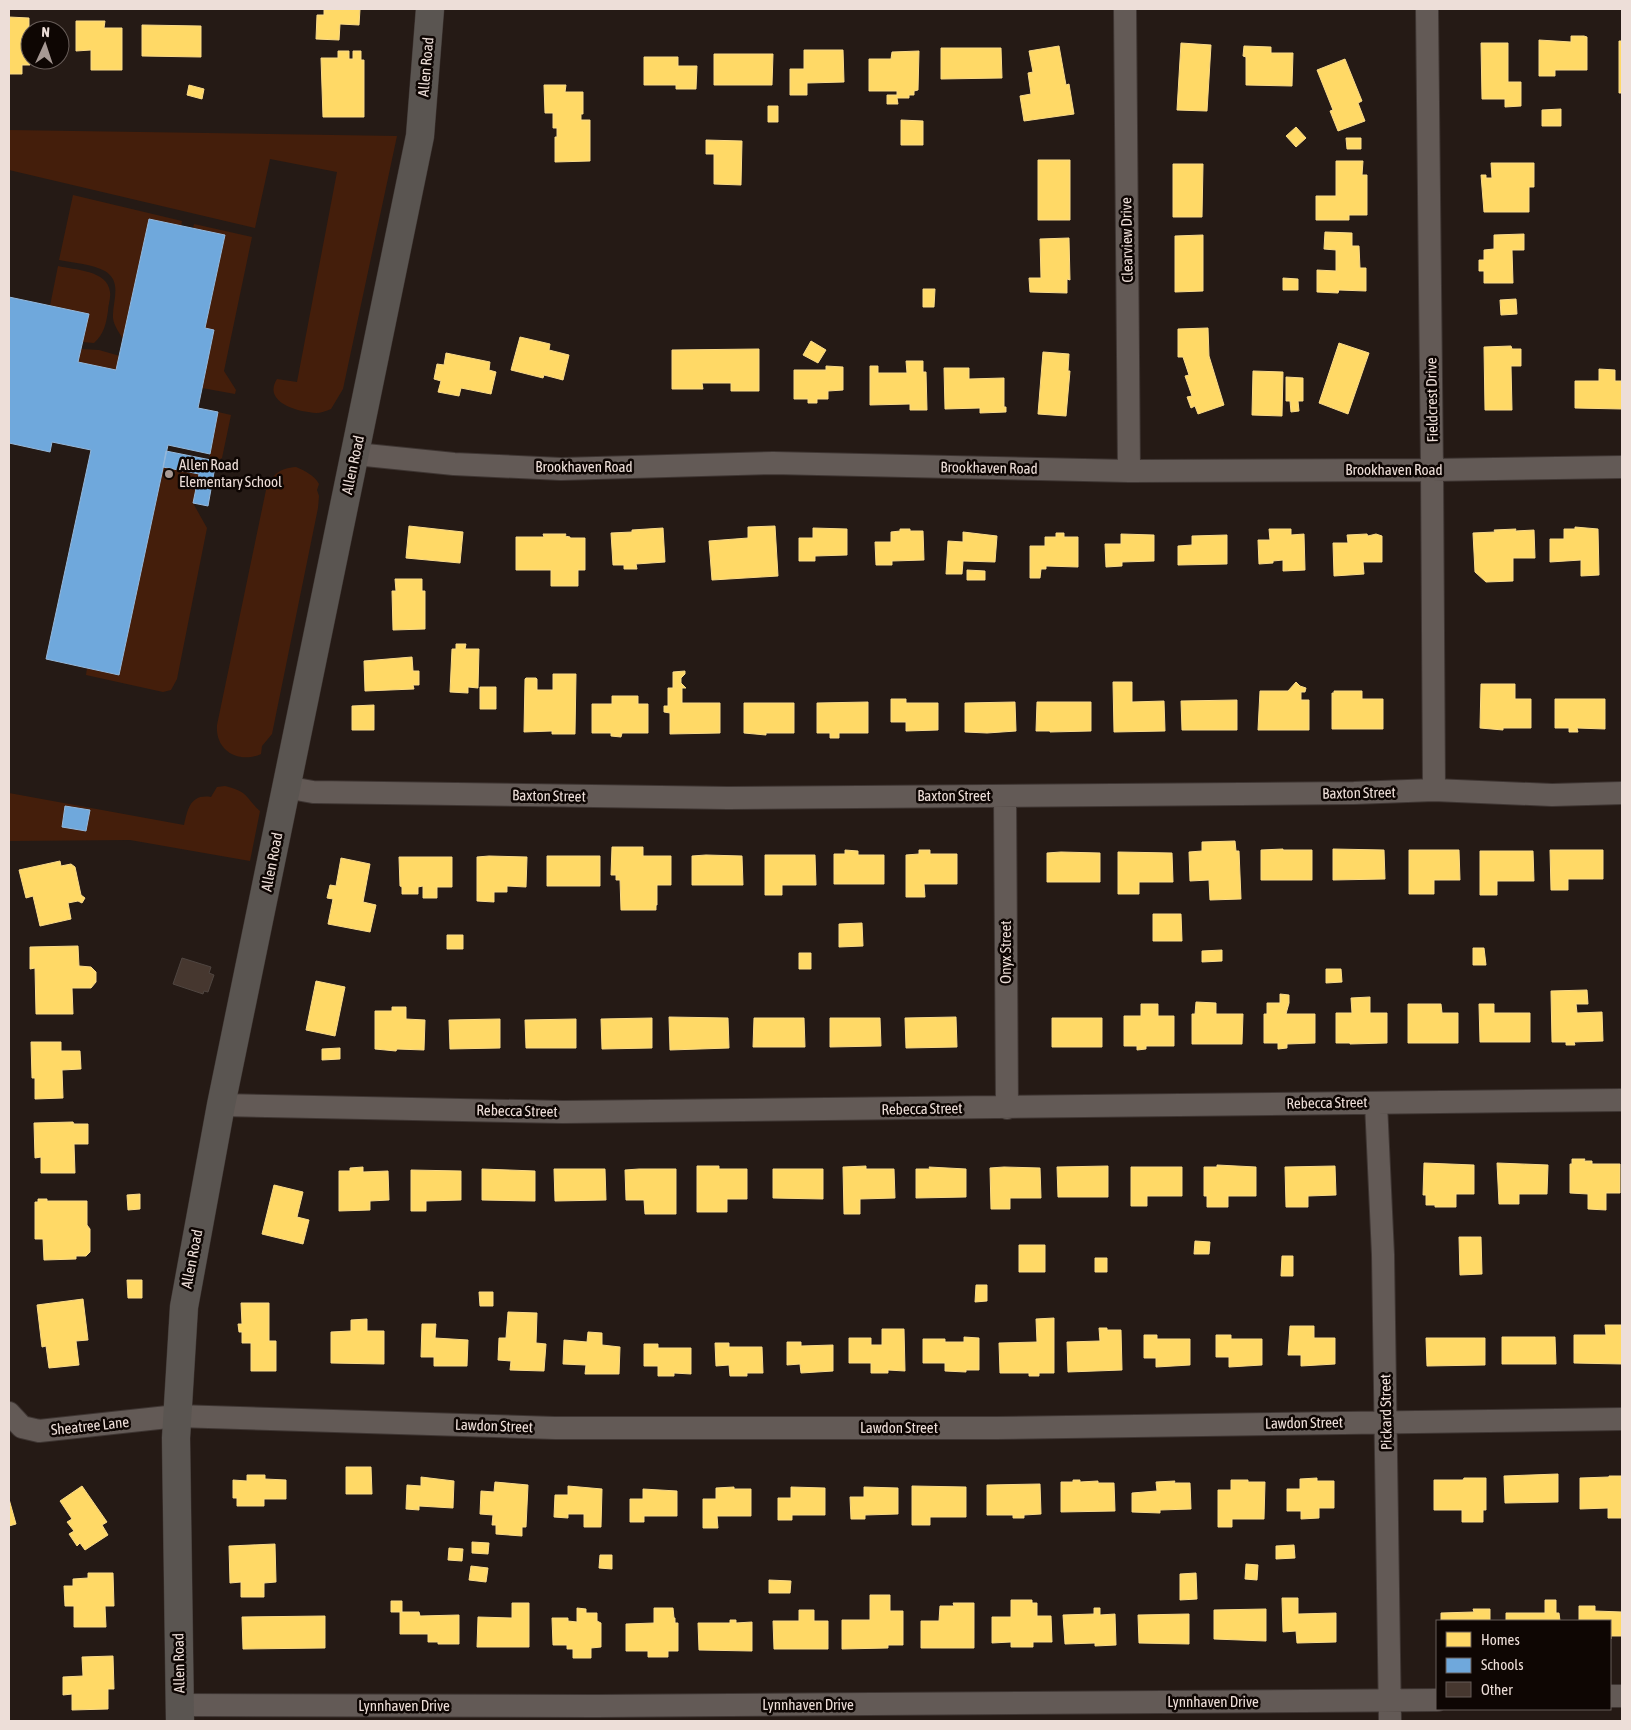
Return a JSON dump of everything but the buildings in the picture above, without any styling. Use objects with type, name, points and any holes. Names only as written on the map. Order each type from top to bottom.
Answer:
[{"type":"street","name":"Allen Road","points":[[180,1713],[176,1438],[184,1306],[221,1105],[420,136],[430,9]]},
{"type":"street","name":"Clearview Drive","points":[[1125,9],[1129,471]]},
{"type":"street","name":"Fieldcrest Drive","points":[[1427,9],[1434,790]]},
{"type":"street","name":"Brookhaven Road","points":[[356,454],[454,464],[561,469],[773,463],[1129,471],[1622,467]]},
{"type":"street","name":"Baxton Street","points":[[286,787],[313,792],[728,798],[1354,793],[1434,790],[1552,795],[1622,793]]},
{"type":"street","name":"Onyx Street","points":[[1005,796],[1007,1108]]},
{"type":"street","name":"Rebecca Street","points":[[221,1105],[563,1112],[1622,1100]]},
{"type":"street","name":"Pickard Street","points":[[1376,1103],[1383,1255],[1390,1711]]},
{"type":"street","name":"Lawdon Street","points":[[177,1416],[555,1428],[996,1428],[1622,1419]]},
{"type":"street","name":"Sheatree Lane","points":[[11,1421],[22,1427],[39,1431],[177,1416]]},
{"type":"street","name":"Lynnhaven Drive","points":[[180,1713],[596,1714],[1390,1711],[1436,1700]]},
{"type":"shaded area","points":[[9,130],[397,136],[343,389],[331,409],[316,413],[301,411],[284,405],[274,394],[274,387],[277,379],[297,382],[337,172],[270,159],[255,228],[9,170]]},
{"type":"shaded area","points":[[73,195],[182,221],[181,226],[149,219],[123,339],[113,318],[115,286],[110,276],[105,271],[94,267],[59,260]]},
{"type":"shaded area","points":[[194,224],[252,237],[224,371],[236,390],[235,394],[202,388],[214,331],[205,328],[225,236],[193,228]]},
{"type":"shaded area","points":[[58,266],[97,275],[108,285],[110,297],[106,320],[102,332],[94,343],[82,342],[50,306]]},
{"type":"shaded area","points":[[81,349],[99,350],[120,356],[116,370],[78,362]]},
{"type":"shaded area","points":[[218,412],[231,415],[222,458],[216,461],[209,460]]},
{"type":"shaded area","points":[[163,467],[199,474],[193,503],[207,528],[177,679],[171,690],[163,692],[86,675],[87,668],[118,675]]},
{"type":"shaded area","points":[[296,467],[312,476],[319,484],[317,490],[319,496],[318,508],[272,734],[262,746],[261,754],[253,757],[237,756],[230,753],[220,742],[217,734],[217,725],[266,490],[277,473]]},
{"type":"shaded area","points":[[225,786],[242,793],[260,811],[250,861],[130,840],[9,841],[9,793],[184,825],[189,808],[194,800],[211,797],[217,787]],"holes":[[[65,806],[89,809],[86,831],[62,827]]]},
{"type":"place","name":"Allen Road Elementary School","points":[[169,474]]}]
